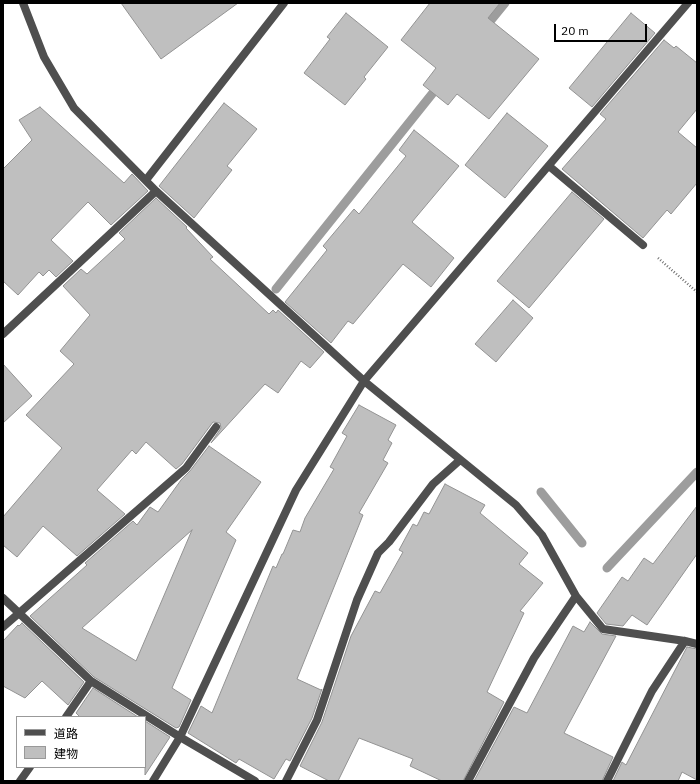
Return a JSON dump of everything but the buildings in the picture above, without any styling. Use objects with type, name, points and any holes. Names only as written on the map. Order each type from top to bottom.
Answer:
[{"type":"street","points":[[23,3],[44,57],[74,108],[156,191],[364,381],[516,505],[542,535],[576,596],[602,629],[697,644]]},
{"type":"street","points":[[146,180],[284,3]]},
{"type":"street","points":[[153,781],[180,737],[296,490],[364,381],[688,3]]},
{"type":"street","points":[[549,166],[643,245]]},
{"type":"street","points":[[3,334],[156,191]]},
{"type":"street","points":[[3,627],[186,468],[216,427]]},
{"type":"street","points":[[286,781],[317,720],[357,600],[378,553],[389,542],[433,484],[460,460]]},
{"type":"street","points":[[468,781],[534,658],[576,596]]},
{"type":"street","points":[[3,598],[92,681],[180,737],[255,781]]},
{"type":"street","points":[[607,781],[652,691],[685,641]]},
{"type":"street","points":[[67,716],[92,681]]},
{"type":"street","points":[[20,781],[29,768]]},
{"type":"path","points":[[643,245],[697,292]]},
{"type":"waterway","points":[[483,30],[505,3]]},
{"type":"waterway","points":[[276,289],[440,84]]},
{"type":"waterway","points":[[607,568],[697,472]]},
{"type":"waterway","points":[[541,492],[582,543]]}]
